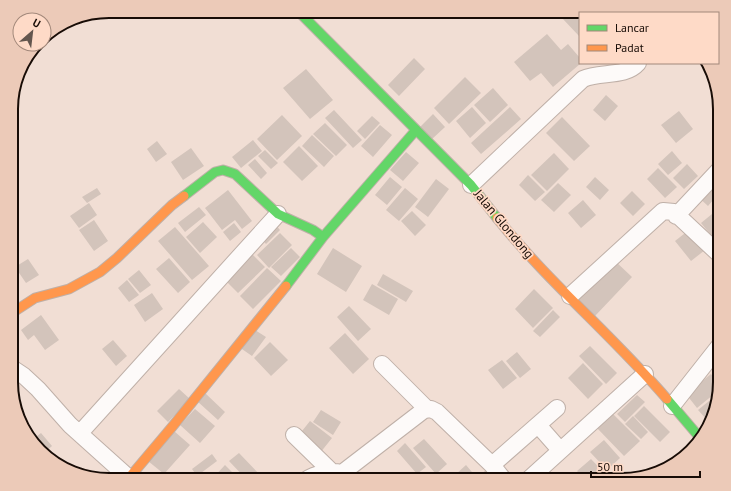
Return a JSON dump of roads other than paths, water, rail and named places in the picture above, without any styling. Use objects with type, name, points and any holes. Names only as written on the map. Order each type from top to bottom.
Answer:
[{"type":"street","name":"Jalan Glondong","points":[[305,18],[471,185],[516,243],[646,374],[697,434]]},
{"type":"street","points":[[471,185],[583,79],[591,75],[628,71],[637,64]]},
{"type":"street","points":[[135,473],[323,237],[416,130]]},
{"type":"street","points":[[18,309],[35,298],[69,289],[100,272],[117,258],[172,205],[215,172],[223,170],[235,174],[278,214],[313,230],[323,237]]},
{"type":"street","points":[[676,216],[713,176]]},
{"type":"street","points":[[570,296],[663,211],[674,212],[676,216],[713,249]]},
{"type":"street","points":[[80,433],[278,214]]},
{"type":"street","points":[[672,406],[713,354]]},
{"type":"street","points":[[382,364],[427,409],[437,412],[498,473]]},
{"type":"street","points":[[18,371],[38,389],[70,425],[123,473]]},
{"type":"street","points":[[535,473],[646,374]]},
{"type":"street","points":[[492,465],[557,408]]},
{"type":"street","points":[[345,473],[427,409]]},
{"type":"street","points":[[538,425],[560,450]]},
{"type":"street","points":[[294,435],[340,473]]}]
